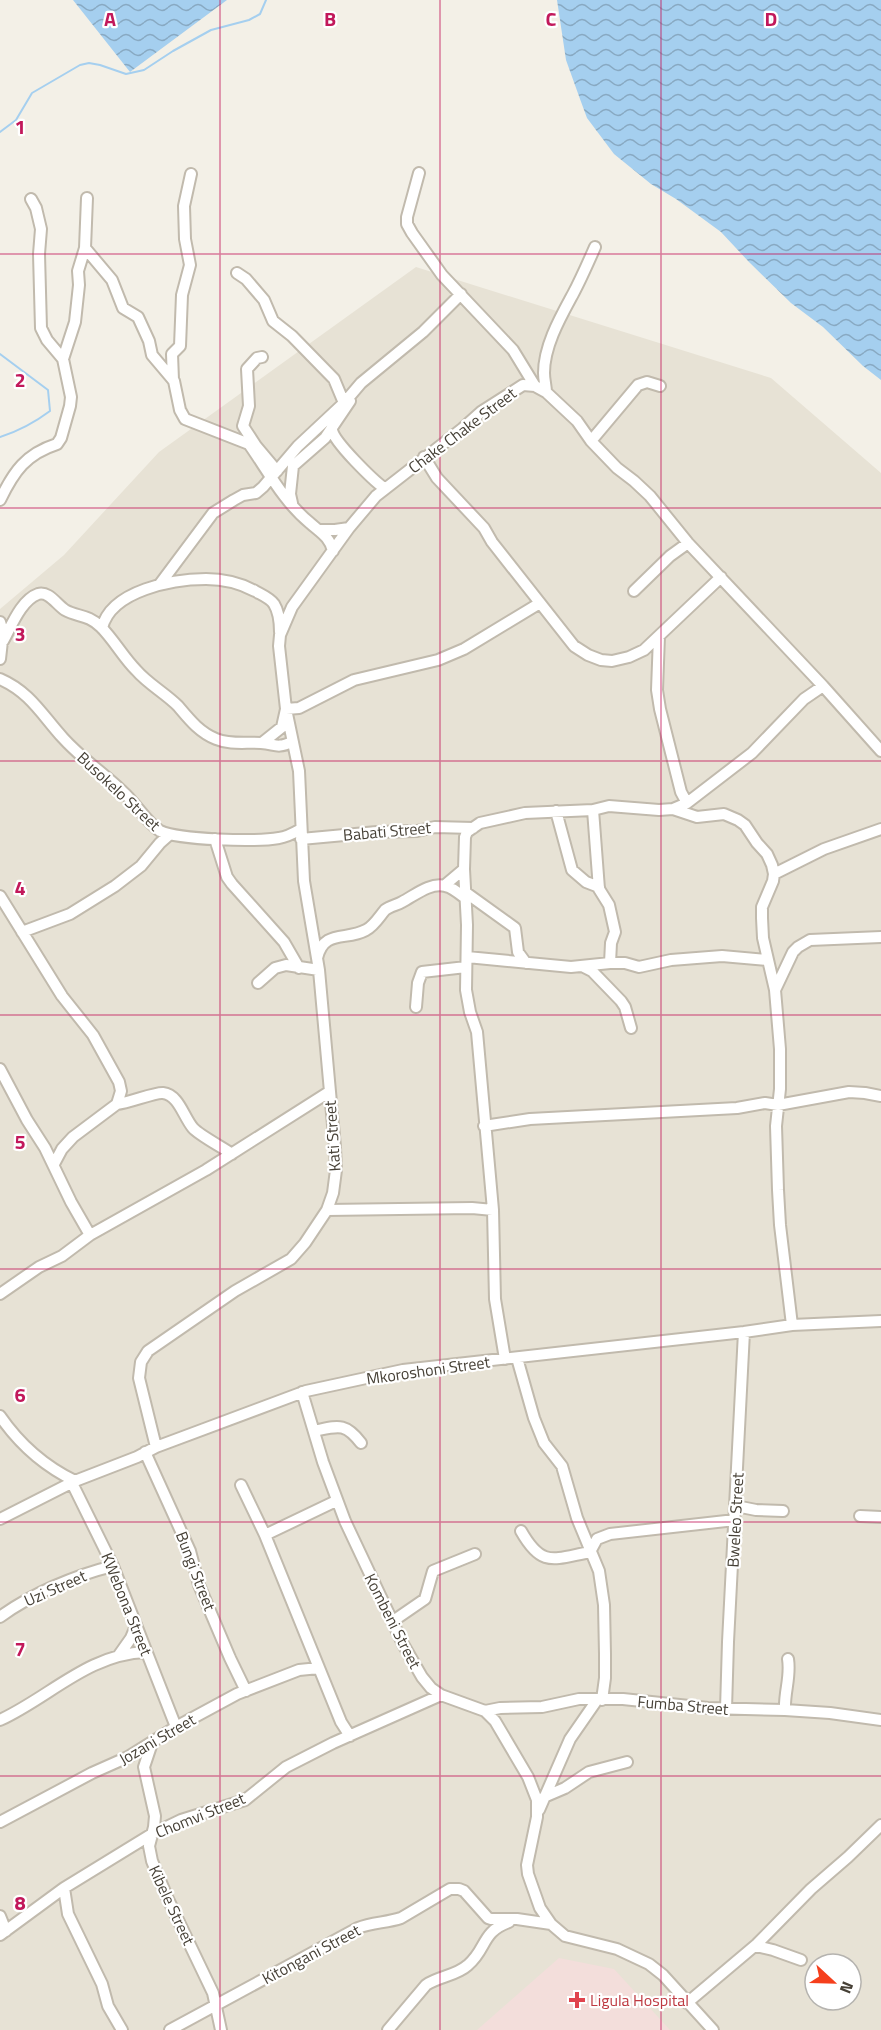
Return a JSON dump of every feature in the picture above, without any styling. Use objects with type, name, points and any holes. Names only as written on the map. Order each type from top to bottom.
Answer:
[{"type":"street","points":[[419,173],[407,224],[442,275],[513,350],[535,386]]},
{"type":"street","points":[[191,174],[187,189],[184,223],[184,239],[190,265],[182,295],[180,346],[172,354],[180,411],[187,421],[252,445]]},
{"type":"street","points":[[63,359],[75,322],[79,285],[77,273],[85,248],[87,198]]},
{"type":"street","points":[[0,500],[22,465],[46,446],[57,444],[61,438],[71,397],[63,359],[47,340],[41,328],[39,254],[41,229],[36,208],[31,199]]},
{"type":"street","points":[[85,248],[112,280],[123,308],[138,317],[149,340],[152,355],[174,381]]},
{"type":"street","points":[[546,392],[545,366],[552,338],[563,310],[596,248]]},
{"type":"street","points":[[237,273],[246,279],[264,300],[273,321],[292,336],[334,379],[344,403]]},
{"type":"street","points":[[160,584],[178,563],[213,513],[243,495],[258,492],[323,421],[398,351],[423,332],[461,294]]},
{"type":"street","points":[[262,357],[257,358],[248,369],[249,406],[243,426],[252,445],[274,474],[293,506],[327,537],[333,551]]},
{"type":"street","points":[[591,441],[638,385],[647,382],[660,386]]},
{"type":"street","name":"Chake Chake Street","points":[[301,834],[299,771],[286,709],[279,646],[280,635],[292,607],[349,528],[384,488],[403,476],[481,412],[523,385],[535,386],[546,392],[616,468],[650,496],[688,543],[881,751]]},
{"type":"street","points":[[293,506],[290,494],[293,466],[313,450],[332,430],[357,388]]},
{"type":"street","points":[[332,430],[338,442],[384,488]]},
{"type":"street","points":[[424,457],[437,478],[484,528],[492,542],[574,646],[588,655],[612,661],[644,650],[675,618],[721,577]]},
{"type":"street","points":[[320,530],[349,528]]},
{"type":"street","points":[[634,591],[670,556],[688,543]]},
{"type":"street","points":[[102,628],[106,618],[119,604],[142,591],[160,584],[206,579],[236,583],[272,601],[280,622],[280,635]]},
{"type":"street","points":[[3,641],[22,608],[35,596],[41,593],[46,594],[63,609],[85,616],[102,628],[135,670],[203,732],[223,742],[262,743],[280,747],[292,742]]},
{"type":"street","points":[[262,743],[282,727],[286,709],[298,708],[354,680],[438,660],[464,649],[540,603]]},
{"type":"street","points":[[0,622],[3,632],[0,659]]},
{"type":"street","points":[[659,636],[657,690],[660,709],[681,792],[687,803]]},
{"type":"street","name":"Busokelo Street","points":[[0,679],[16,686],[34,703],[74,750],[122,790],[156,828],[169,835],[215,839],[282,838],[301,834]]},
{"type":"street","points":[[505,1359],[495,1299],[493,1210],[477,1032],[466,990],[465,837],[473,828],[487,821],[525,813],[594,810],[609,806],[673,809],[687,803],[715,779],[752,753],[804,699],[823,686]]},
{"type":"street","points":[[673,809],[697,817],[724,814],[738,820],[745,825],[767,854],[774,874],[762,907],[763,938],[775,990],[781,1065],[776,1140],[780,1225],[792,1325]]},
{"type":"street","points":[[594,810],[599,888],[609,905],[615,932],[611,945],[610,963]]},
{"type":"street","points":[[556,811],[572,870],[586,882],[599,888]]},
{"type":"street","name":"Babati Street","points":[[301,834],[417,831],[435,826],[473,828]]},
{"type":"street","points":[[774,874],[824,849],[881,829]]},
{"type":"street","name":"Kati Street","points":[[156,1447],[139,1378],[141,1362],[148,1351],[235,1291],[291,1259],[314,1232],[327,1210],[333,1192],[336,1170],[319,970],[304,881],[301,834]]},
{"type":"street","points":[[22,932],[70,914],[115,886],[141,866],[169,835]]},
{"type":"street","points":[[215,839],[227,877],[284,942],[299,968]]},
{"type":"street","points":[[317,958],[319,948],[328,940],[368,930],[387,908],[419,891],[445,885],[464,869]]},
{"type":"street","points":[[445,885],[465,895],[514,928],[518,952],[526,963]]},
{"type":"street","points":[[0,896],[62,996],[93,1035],[119,1082],[121,1091],[117,1104]]},
{"type":"street","points":[[775,990],[793,952],[810,940],[881,937]]},
{"type":"street","points":[[416,1007],[418,983],[422,972],[467,962],[526,963],[572,967],[625,963],[639,967],[684,958],[722,956],[767,960]]},
{"type":"street","points":[[258,983],[275,968],[286,965],[319,970]]},
{"type":"street","points":[[582,966],[592,971],[625,1006],[631,1028]]},
{"type":"street","points":[[0,1069],[54,1164],[71,1202],[90,1234]]},
{"type":"street","points":[[0,1294],[39,1267],[62,1256],[90,1234],[177,1187],[329,1092]]},
{"type":"street","points":[[484,1126],[530,1119],[737,1107],[765,1103],[778,1105],[849,1092],[865,1092],[881,1096]]},
{"type":"street","points":[[54,1164],[62,1149],[73,1137],[117,1104],[133,1102],[159,1093],[168,1095],[176,1101],[196,1131],[232,1154]]},
{"type":"street","points":[[327,1210],[472,1208],[493,1210]]},
{"type":"street","name":"Mkoroshoni Street","points":[[0,1519],[74,1482],[156,1447],[302,1392],[403,1370],[792,1325],[881,1321]]},
{"type":"street","name":"Bweleo Street","points":[[726,1709],[744,1332]]},
{"type":"street","points":[[517,1358],[534,1418],[544,1443],[562,1466],[577,1518],[598,1571],[604,1605],[606,1669],[600,1700],[570,1739],[537,1815],[527,1864],[528,1874],[535,1896],[551,1924],[570,1938],[617,1949],[649,1964],[663,1975],[713,2030]]},
{"type":"street","name":"Kombeni Street","points":[[302,1392],[336,1501],[403,1644],[430,1688],[441,1695],[485,1711]]},
{"type":"street","points":[[0,1416],[15,1437],[37,1458],[74,1482]]},
{"type":"street","points":[[314,1431],[344,1426],[362,1443]]},
{"type":"street","name":"Bungi Street","points":[[145,1452],[189,1551],[199,1585],[246,1691]]},
{"type":"street","name":"KWebona Street","points":[[74,1482],[113,1566],[176,1727]]},
{"type":"street","points":[[241,1485],[265,1535],[341,1722],[350,1736]]},
{"type":"street","points":[[265,1535],[336,1501]]},
{"type":"street","points":[[736,1506],[756,1510],[783,1511]]},
{"type":"street","points":[[860,1516],[881,1517]]},
{"type":"street","points":[[590,1552],[597,1539],[610,1534],[735,1520]]},
{"type":"street","points":[[521,1531],[536,1553],[543,1557],[558,1558],[590,1552]]},
{"type":"street","points":[[393,1621],[425,1599],[433,1571],[475,1554]]},
{"type":"street","name":"Uzi Street","points":[[0,1617],[12,1608],[55,1587],[85,1574],[113,1566]]},
{"type":"street","points":[[118,1655],[131,1638],[136,1626]]},
{"type":"street","points":[[0,1720],[39,1700],[90,1666],[118,1655],[146,1652]]},
{"type":"street","points":[[785,1710],[789,1674],[788,1659]]},
{"type":"street","name":"Jozani Street","points":[[0,1822],[92,1773],[128,1757],[176,1727],[246,1691],[299,1670],[319,1668]]},
{"type":"street","name":"Chomvi Street","points":[[3,1933],[64,1888],[152,1834],[181,1820],[245,1800],[286,1767],[441,1695]]},
{"type":"street","name":"Fumba Street","points":[[485,1711],[500,1708],[542,1707],[579,1700],[623,1699],[675,1706],[785,1710],[881,1720]]},
{"type":"street","points":[[485,1711],[495,1721],[528,1778],[537,1800],[537,1815]]},
{"type":"street","name":"Kibele Street","points":[[152,1743],[144,1767],[155,1816],[149,1846],[152,1861],[207,1979],[218,2006],[221,2030]]},
{"type":"street","points":[[544,1797],[565,1788],[589,1772],[627,1762]]},
{"type":"street","points":[[687,2003],[756,1946],[811,1889],[881,1825]]},
{"type":"street","points":[[64,1888],[68,1914],[102,1984],[108,2006],[122,2030]]},
{"type":"street","name":"Kitongani Street","points":[[170,2030],[358,1928],[401,1918],[450,1889],[464,1891],[488,1918],[551,1924]]},
{"type":"street","points":[[0,1916],[3,1933]]},
{"type":"street","points":[[387,2030],[426,1985],[468,1966],[494,1928],[517,1919]]},
{"type":"street","points":[[756,1946],[801,1960]]},
{"type":"shaded area","points":[[416,267],[771,378],[881,473],[881,2030],[0,2030],[0,609],[64,555],[159,452]]},
{"type":"shaded area","name":"Ligula Hospital","points":[[559,1958],[614,1969],[670,2030],[477,2030]]},
{"type":"water","points":[[73,0],[227,0],[130,72]]},
{"type":"water","points":[[557,0],[881,0],[881,380],[863,366],[823,327],[791,303],[721,232],[651,184],[614,154],[587,118],[566,60]]},
{"type":"waterway","points":[[0,132],[16,120],[32,93],[80,65],[89,63],[100,65],[126,74],[144,70],[211,30],[249,20],[260,14],[266,0]]},
{"type":"waterway","points":[[0,354],[48,390],[50,411],[26,426],[0,437]]},
{"type":"place","name":"Ligula Hospital","points":[[577,2000]]}]
